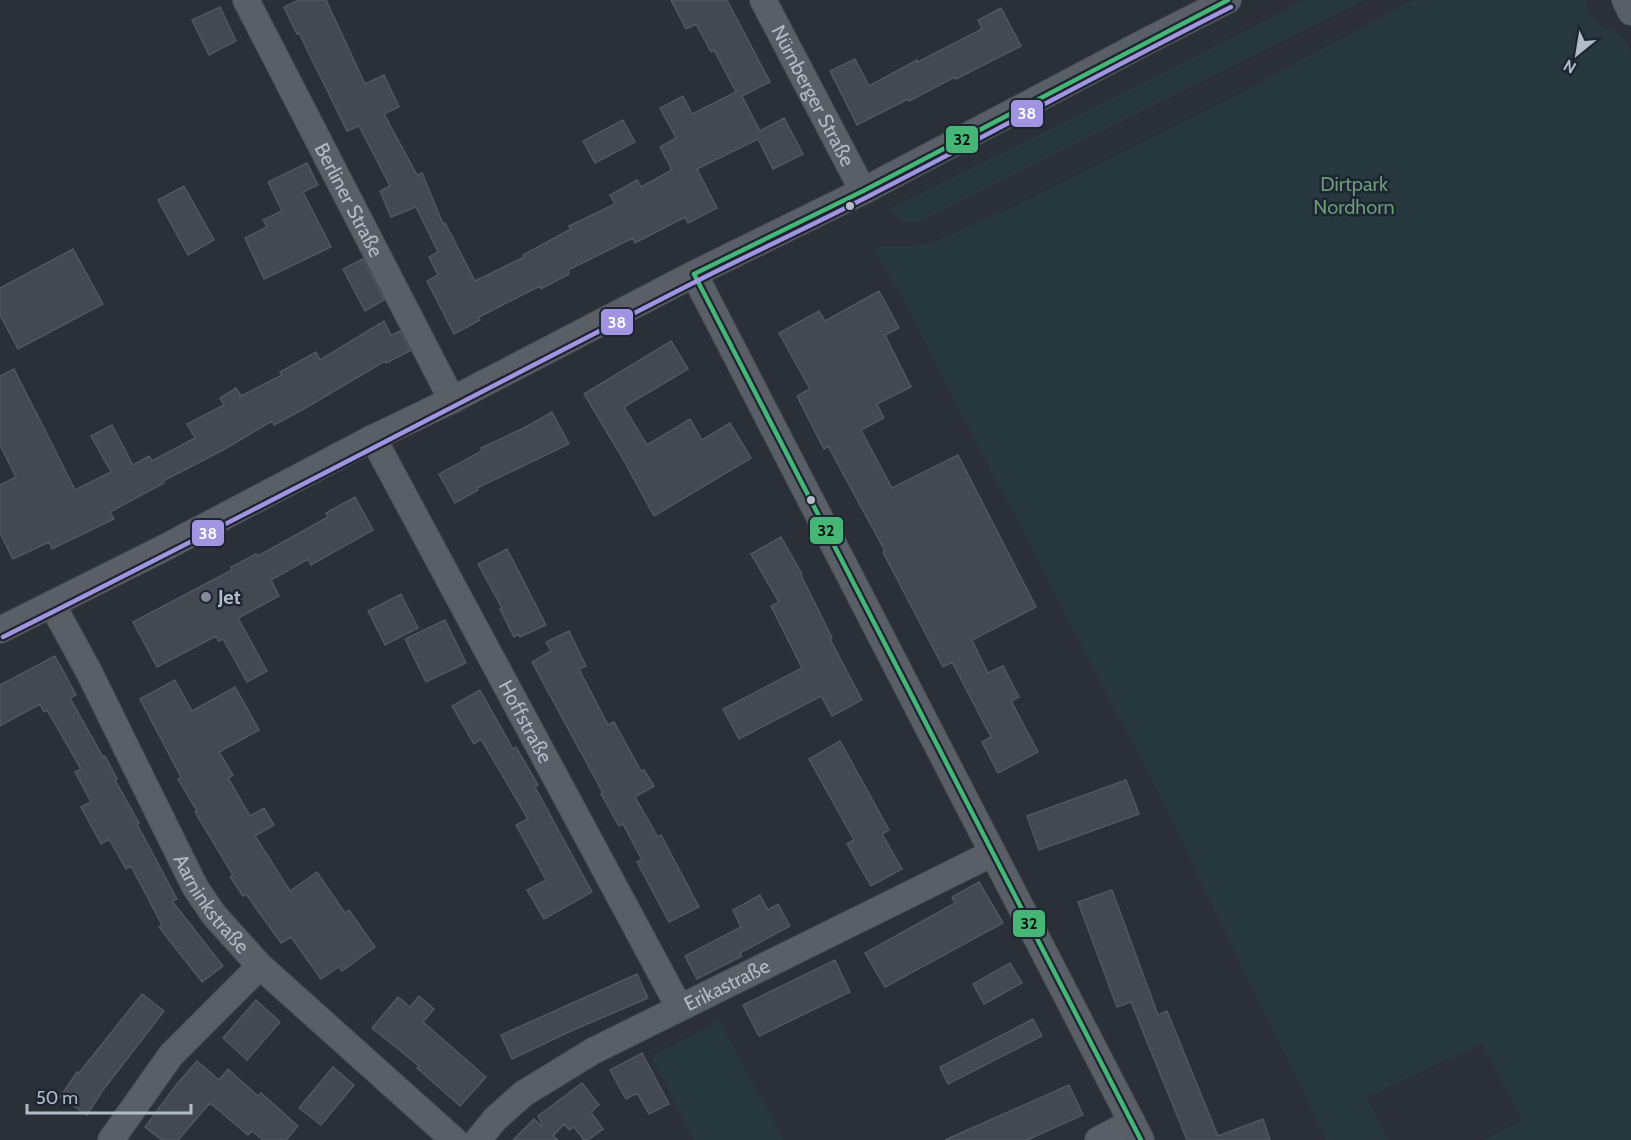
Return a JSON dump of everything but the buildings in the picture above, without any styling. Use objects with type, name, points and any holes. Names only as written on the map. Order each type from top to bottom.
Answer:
[{"type":"street","name":"Berliner Straße","points":[[246,0],[452,400]]},
{"type":"street","name":"Nürnberger Straße","points":[[762,0],[863,191]]},
{"type":"street","points":[[2,625],[52,604],[162,549],[694,274],[863,191],[1138,45],[1228,0]]},
{"type":"street","points":[[1625,0],[1631,12]]},
{"type":"street","points":[[694,274],[1137,1131],[1098,1140]]},
{"type":"street","name":"Hoffstraße","points":[[373,438],[679,1007]]},
{"type":"street","name":"Aarninkstraße","points":[[52,604],[94,683],[195,887],[214,915],[260,966],[454,1140]]},
{"type":"street","name":"Erikastraße","points":[[478,1140],[495,1119],[523,1094],[547,1077],[593,1051],[993,853]]},
{"type":"street","points":[[111,1140],[171,1055],[260,966]]},
{"type":"green space","points":[[1303,0],[1366,0],[919,222],[905,222],[889,209],[1191,59]]},
{"type":"green space","name":"Dirtpark Nordhorn","points":[[1413,0],[1587,0],[1587,9],[1594,21],[1622,36],[1631,54],[1631,1140],[1484,1140],[1521,1120],[1482,1044],[1367,1097],[1389,1140],[1326,1140],[1158,793],[895,285],[872,248],[913,246],[937,241],[1014,206],[1225,101]]},
{"type":"green space","points":[[720,1020],[783,1140],[694,1140],[651,1056]]},
{"type":"transit line","name":"32","points":[[694,274],[863,191],[1228,0]]},
{"type":"transit line","name":"38","points":[[3,637],[695,282],[869,196],[1231,7]]},
{"type":"transit line","name":"32","points":[[694,274],[1141,1140]]},
{"type":"place","name":"Jet","points":[[206,597]]}]
